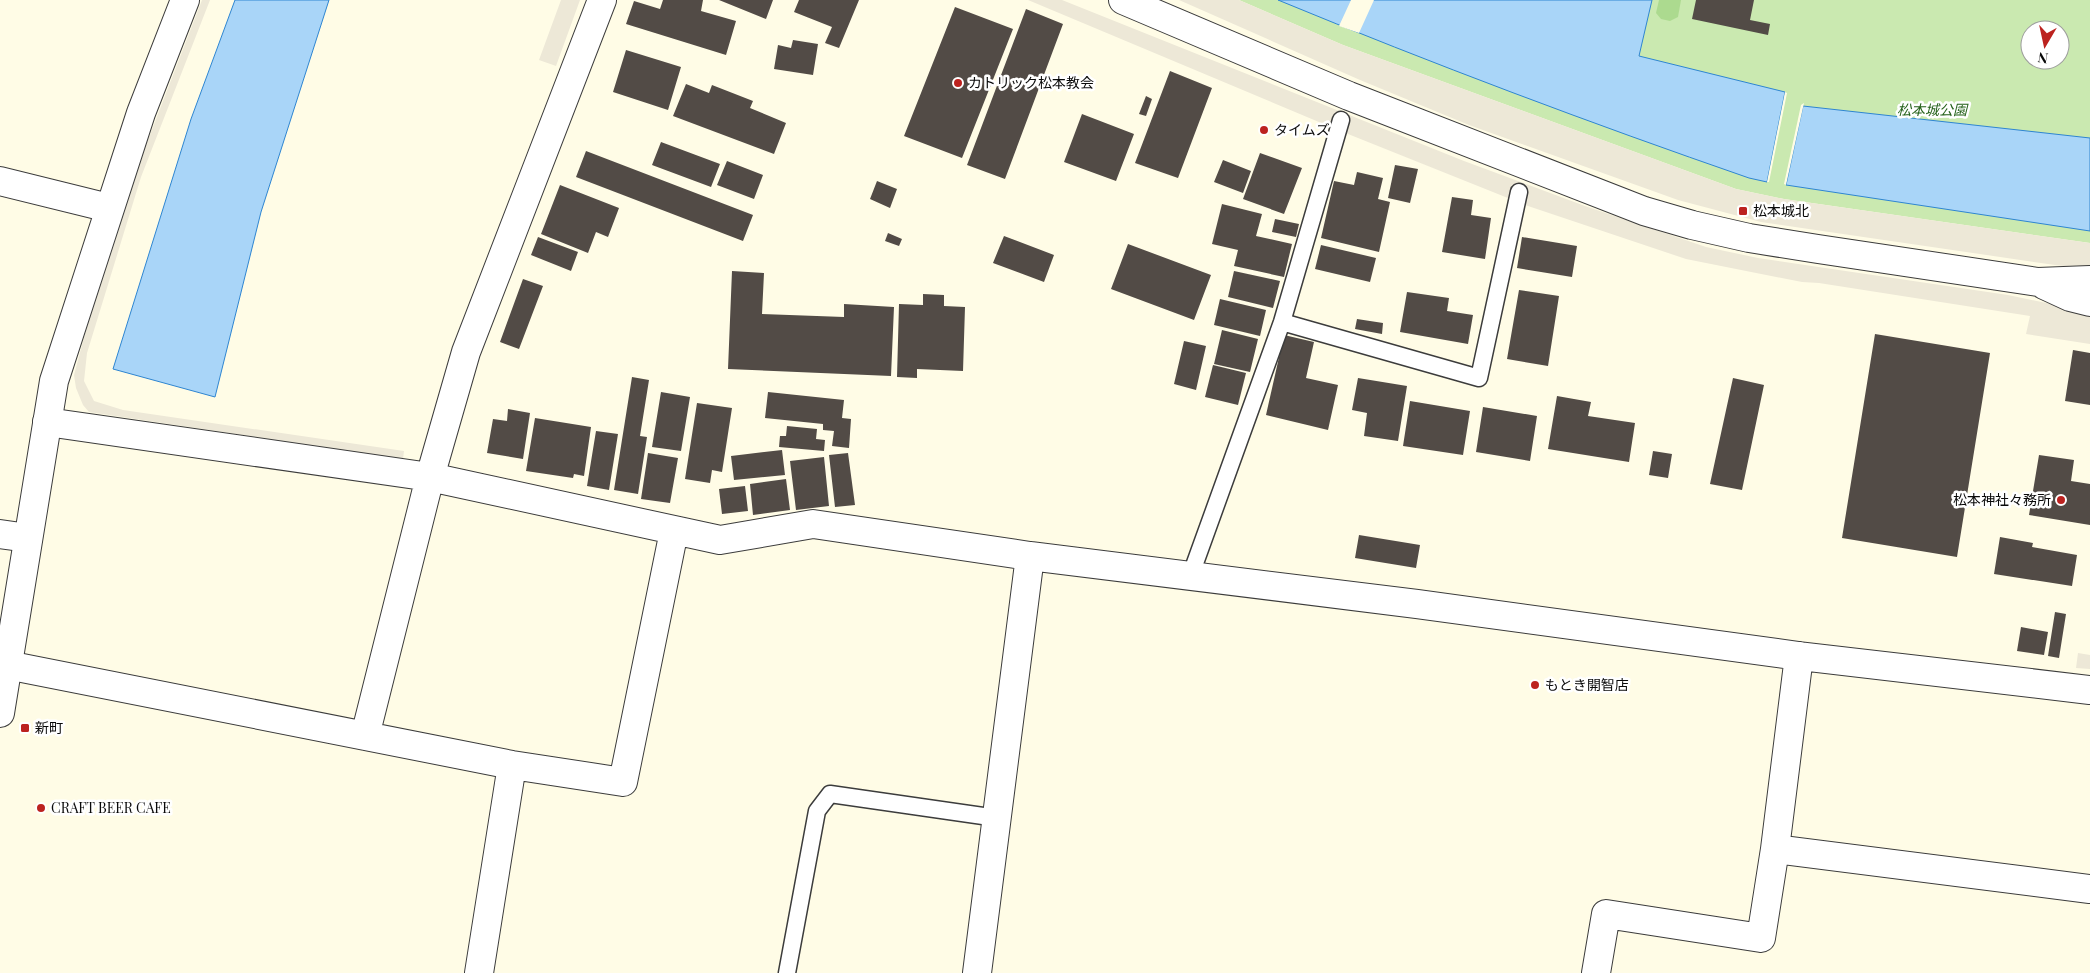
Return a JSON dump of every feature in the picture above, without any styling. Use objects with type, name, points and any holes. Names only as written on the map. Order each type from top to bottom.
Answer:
[{"type":"street","points":[[0,713],[54,382],[141,113],[185,0]]},
{"type":"street","points":[[365,736],[430,477],[466,352],[602,0]]},
{"type":"street","points":[[1123,0],[1349,96],[1644,211],[1692,225],[1749,238],[2038,282],[2090,280]]},
{"type":"street","points":[[0,181],[109,208]]},
{"type":"street","points":[[2038,282],[2070,297],[2090,302]]},
{"type":"street","points":[[47,422],[430,477],[720,540],[813,524],[1190,577],[1417,604],[1799,656],[2090,690]]},
{"type":"street","points":[[7,665],[512,765],[623,782],[674,531]]},
{"type":"street","points":[[0,534],[28,538]]},
{"type":"street","points":[[977,973],[1030,556]]},
{"type":"street","points":[[1596,973],[1606,914],[1761,938],[1775,849],[1799,656]]},
{"type":"street","points":[[479,973],[512,765]]},
{"type":"street","points":[[1775,849],[2090,889]]},
{"type":"lane","points":[[1190,577],[1282,322],[1341,120]]},
{"type":"lane","points":[[1282,322],[1479,378],[1519,192]]},
{"type":"lane","points":[[788,973],[817,811],[830,794],[997,818]]},
{"type":"green space","name":"松本城公園","points":[[1239,0],[2090,0],[2090,243],[1784,199],[1736,189],[1343,45]]},
{"type":"green space","points":[[1659,0],[1681,0],[1678,17],[1670,21],[1661,19],[1656,13]]},
{"type":"shaded area","points":[[202,0],[210,0],[141,177],[87,353],[84,381],[94,401],[123,410],[404,451],[403,459],[89,412],[83,405],[76,388],[74,375],[93,304],[131,184]]},
{"type":"shaded area","points":[[561,0],[580,0],[556,66],[539,60]]},
{"type":"shaded area","points":[[1028,0],[1062,0],[1464,161],[1585,206],[1706,247],[1758,258],[2008,295],[2090,312],[2090,344],[2026,334],[2030,316],[1819,283],[1802,282],[1686,259],[1528,206],[1338,130]]},
{"type":"shaded area","points":[[1179,0],[1239,0],[1343,45],[1736,189],[1784,199],[2090,243],[2090,269],[1761,222],[1678,200],[1469,125],[1360,80]]},
{"type":"shaded area","points":[[2078,653],[2090,655],[2090,669],[2076,668]]},
{"type":"water","points":[[235,0],[329,0],[261,212],[215,397],[113,369],[191,119]]},
{"type":"water","points":[[1278,0],[1652,0],[1639,56],[1785,92],[1767,182],[1749,178],[1630,136],[1453,70]]},
{"type":"water","points":[[1803,106],[2090,138],[2090,231],[1786,185]]},
{"type":"pier","points":[[1351,0],[1374,0],[1359,33],[1339,26]]},
{"type":"pier","points":[[1785,92],[1787,93],[1769,182],[1767,182]]},
{"type":"pier","points":[[1804,103],[1786,185],[1784,184],[1801,105]]},
{"type":"building","points":[[663,0],[703,0],[701,11],[736,21],[726,55],[626,24],[634,1],[660,9]]},
{"type":"building","points":[[719,0],[773,0],[766,19]]},
{"type":"building","points":[[799,0],[859,0],[839,48],[825,43],[832,27],[794,12]]},
{"type":"building","points":[[1696,0],[1754,0],[1750,20],[1770,24],[1768,35],[1692,19]]},
{"type":"building","name":"カトリック松本教会","points":[[955,7],[1013,29],[962,158],[904,136]]},
{"type":"building","points":[[1026,9],[1063,24],[1005,179],[967,165]]},
{"type":"building","points":[[793,40],[818,44],[813,75],[774,69],[778,45],[791,48]]},
{"type":"building","points":[[626,50],[681,67],[668,110],[613,92]]},
{"type":"building","points":[[1170,71],[1212,88],[1178,178],[1135,163]]},
{"type":"building","points":[[686,84],[709,93],[712,85],[753,101],[750,108],[786,123],[774,154],[673,116]]},
{"type":"building","points":[[1146,96],[1152,99],[1146,116],[1139,114]]},
{"type":"building","points":[[1082,114],[1134,134],[1116,181],[1064,162]]},
{"type":"building","points":[[661,142],[720,164],[711,187],[652,165]]},
{"type":"building","points":[[586,151],[753,215],[743,241],[576,177]]},
{"type":"building","points":[[1260,153],[1302,168],[1284,214],[1243,199]]},
{"type":"building","points":[[1223,160],[1251,171],[1243,193],[1214,182]]},
{"type":"building","points":[[727,161],[763,175],[754,199],[717,185]]},
{"type":"building","points":[[1395,165],[1418,169],[1410,203],[1388,198]]},
{"type":"building","points":[[1357,172],[1383,178],[1378,199],[1390,202],[1379,252],[1321,238],[1334,181],[1354,185]]},
{"type":"building","points":[[877,181],[897,189],[890,208],[870,199]]},
{"type":"building","points":[[560,185],[619,208],[608,237],[596,232],[588,253],[541,234]]},
{"type":"building","points":[[1452,197],[1473,200],[1471,215],[1491,218],[1485,259],[1442,252]]},
{"type":"building","points":[[1222,204],[1262,214],[1256,236],[1292,244],[1284,277],[1234,266],[1238,250],[1212,244]]},
{"type":"building","points":[[1275,219],[1299,224],[1296,237],[1272,232]]},
{"type":"building","points":[[888,233],[902,239],[899,246],[885,241]]},
{"type":"building","points":[[1004,236],[1054,255],[1044,282],[993,263]]},
{"type":"building","points":[[538,237],[578,252],[571,271],[531,255]]},
{"type":"building","points":[[1522,237],[1577,246],[1572,277],[1517,268]]},
{"type":"building","points":[[1128,244],[1211,275],[1194,320],[1111,289]]},
{"type":"building","points":[[1321,245],[1376,258],[1370,282],[1315,269]]},
{"type":"building","points":[[732,271],[764,273],[762,314],[844,317],[844,304],[894,307],[891,376],[728,369]]},
{"type":"building","points":[[1234,271],[1280,281],[1273,308],[1228,297]]},
{"type":"building","points":[[523,279],[543,286],[519,349],[500,342]]},
{"type":"building","points":[[1519,290],[1559,296],[1548,366],[1507,359]]},
{"type":"building","points":[[1407,292],[1449,298],[1447,311],[1473,315],[1468,344],[1400,332]]},
{"type":"building","points":[[923,294],[944,295],[944,306],[965,307],[963,371],[917,369],[917,378],[897,377],[899,304],[923,305]]},
{"type":"building","points":[[1220,299],[1266,310],[1260,336],[1214,325]]},
{"type":"building","points":[[1357,319],[1383,323],[1382,334],[1355,329]]},
{"type":"building","points":[[1222,330],[1258,339],[1250,372],[1214,364]]},
{"type":"building","points":[[1875,334],[1990,353],[1957,557],[1842,538]]},
{"type":"building","points":[[1284,335],[1314,342],[1306,378],[1338,385],[1328,430],[1266,415]]},
{"type":"building","points":[[1184,341],[1206,346],[1196,390],[1174,384]]},
{"type":"building","points":[[2073,350],[2090,353],[2090,405],[2065,401]]},
{"type":"building","points":[[1213,365],[1246,373],[1238,405],[1205,397]]},
{"type":"building","points":[[632,377],[649,380],[640,436],[647,437],[638,494],[614,490]]},
{"type":"building","points":[[1358,378],[1407,386],[1398,441],[1364,436],[1367,413],[1352,410]]},
{"type":"building","points":[[1733,378],[1764,385],[1742,490],[1710,484]]},
{"type":"building","points":[[661,392],[690,397],[681,451],[652,447]]},
{"type":"building","points":[[768,392],[844,400],[842,418],[851,419],[849,448],[832,446],[834,431],[823,430],[823,424],[765,418]]},
{"type":"building","points":[[1557,396],[1591,402],[1588,416],[1635,423],[1629,462],[1548,449]]},
{"type":"building","points":[[1410,401],[1470,411],[1463,455],[1403,446]]},
{"type":"building","points":[[697,403],[732,408],[722,472],[712,470],[710,483],[685,479]]},
{"type":"building","points":[[1483,407],[1537,416],[1530,461],[1476,452]]},
{"type":"building","points":[[508,409],[530,413],[523,459],[487,453],[493,419],[507,421]]},
{"type":"building","points":[[535,418],[591,427],[584,476],[574,474],[573,478],[526,471]]},
{"type":"building","points":[[787,426],[817,429],[816,439],[825,440],[824,451],[779,447],[780,436],[786,436]]},
{"type":"building","points":[[596,431],[618,434],[609,490],[587,486]]},
{"type":"building","points":[[782,450],[785,475],[734,480],[731,456]]},
{"type":"building","points":[[1653,451],[1672,454],[1668,478],[1649,475]]},
{"type":"building","points":[[648,453],[678,458],[670,503],[641,499]]},
{"type":"building","points":[[848,453],[855,505],[835,507],[829,455]]},
{"type":"building","name":"松本神社々務所","points":[[2039,455],[2074,460],[2071,481],[2090,484],[2090,525],[2029,515]]},
{"type":"building","points":[[824,457],[829,506],[796,510],[790,461]]},
{"type":"building","points":[[786,479],[790,510],[753,515],[750,484]]},
{"type":"building","points":[[745,486],[748,511],[722,514],[719,489]]},
{"type":"building","points":[[1359,535],[1420,545],[1416,568],[1355,558]]},
{"type":"building","points":[[2000,537],[2033,543],[2032,547],[2077,555],[2072,586],[1994,574]]},
{"type":"building","points":[[2055,612],[2066,614],[2059,658],[2048,656]]},
{"type":"building","points":[[2021,627],[2048,632],[2044,655],[2017,651]]},
{"type":"place","name":"カトリック松本教会","points":[[958,83]]},
{"type":"place","name":"タイムズ","points":[[1264,130]]},
{"type":"place","name":"松本城北","points":[[1743,211]]},
{"type":"place","name":"松本神社々務所","points":[[2061,500]]},
{"type":"place","name":"もとき開智店","points":[[1535,685]]},
{"type":"place","name":"新町","points":[[25,728]]},
{"type":"place","name":"CRAFT BEER CAFE","points":[[41,808]]}]
